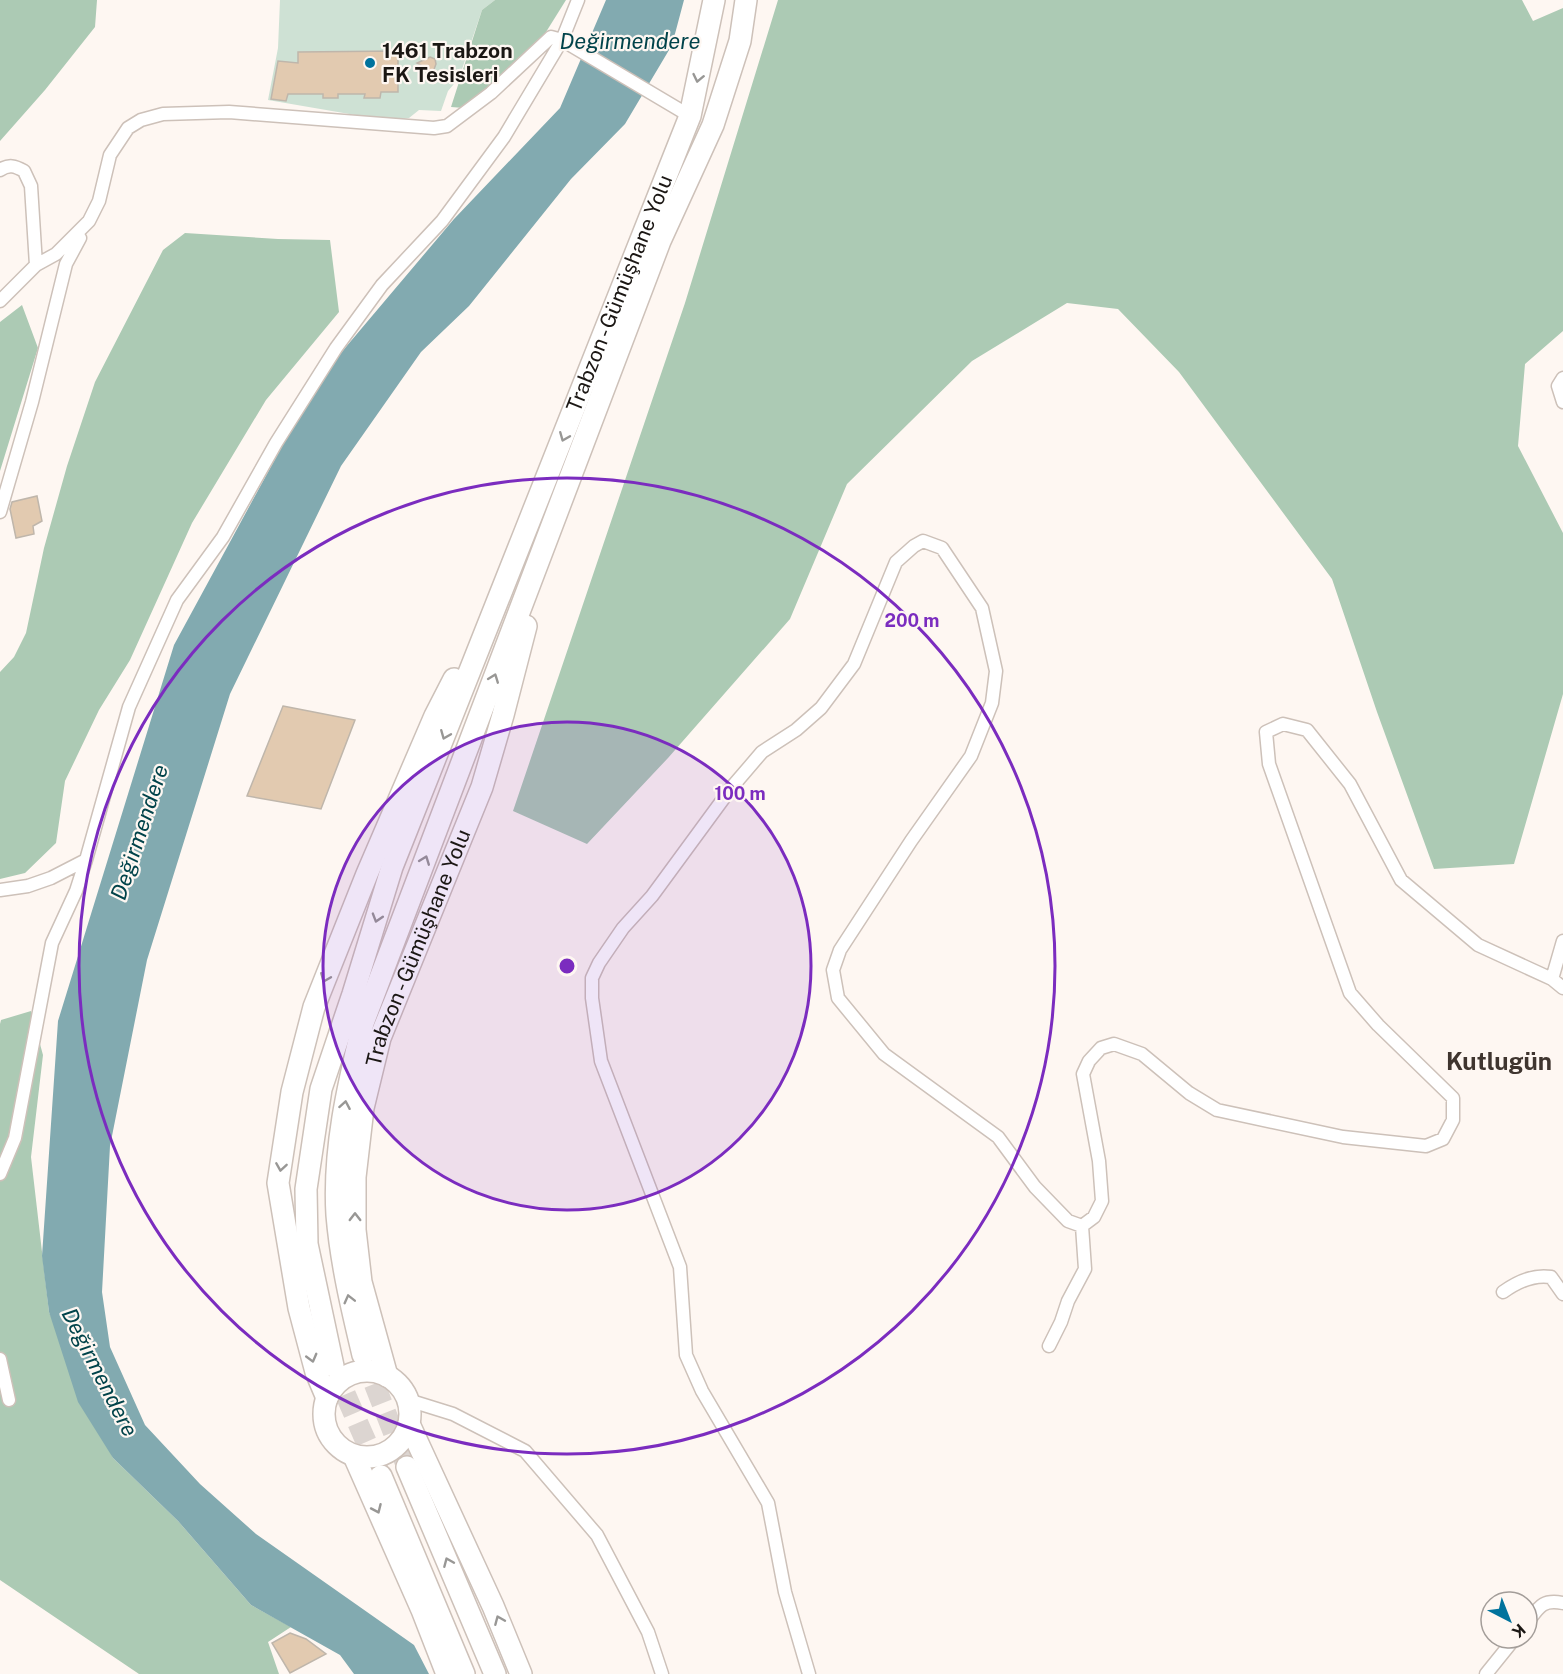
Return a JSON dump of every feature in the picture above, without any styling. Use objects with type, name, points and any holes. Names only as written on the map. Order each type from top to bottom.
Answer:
[{"type":"highway","name":"Trabzon - Gümüşhane Yolu","points":[[333,1365],[308,1244],[306,1189],[321,1089],[392,867],[646,223],[682,112],[714,0]]},
{"type":"highway","name":"Trabzon - Gümüşhane Yolu","points":[[363,1355],[345,1280],[337,1214],[338,1161],[344,1107],[363,1023],[660,241],[713,125],[740,41],[746,0]]},
{"type":"highway","name":"Trabzon - Gümüşhane Yolu","points":[[408,1400],[396,1382],[387,1376],[361,1282],[355,1230],[355,1177],[363,1108],[380,1038],[482,787],[552,527]]},
{"type":"highway","name":"Trabzon - Gümüşhane Yolu","points":[[447,1674],[422,1610],[354,1456],[343,1451],[328,1433],[324,1421],[327,1398],[316,1372],[299,1308],[278,1183],[292,1092],[314,1007],[367,874],[435,716],[506,581]]},
{"type":"highway","points":[[327,1398],[333,1388],[352,1374],[376,1372],[387,1376]]},
{"type":"highway","points":[[354,1456],[366,1458],[377,1456],[388,1452],[398,1444],[409,1424],[408,1400]]},
{"type":"highway","points":[[409,1424],[493,1606],[521,1674]]},
{"type":"highway","points":[[407,1467],[495,1674]]},
{"type":"highway","points":[[381,1476],[464,1674]]},
{"type":"street","points":[[0,1174],[15,1138],[52,943],[76,891],[129,707],[177,600],[223,537],[276,443],[336,348],[382,285],[442,221],[504,137],[562,40],[578,0]]},
{"type":"street","points":[[0,512],[32,402],[66,264],[99,201],[111,155],[128,128],[141,120],[163,114],[229,112],[434,128],[447,126],[491,93],[551,37],[562,40],[682,112]]},
{"type":"street","points":[[0,170],[7,165],[15,166],[24,171],[31,186],[36,265]]},
{"type":"street","points":[[0,301],[36,265],[56,254],[89,222]]},
{"type":"street","points":[[1563,378],[1558,386],[1563,402]]},
{"type":"street","points":[[809,1674],[785,1592],[768,1503],[702,1391],[686,1355],[680,1267],[601,1061],[592,998],[592,978],[598,963],[623,928],[652,896],[732,787],[762,752],[796,730],[828,699],[854,664],[896,562],[922,541],[942,548],[982,608],[996,672],[992,703],[971,756],[911,841],[840,950],[833,970],[838,998],[884,1054],[999,1137],[1043,1195],[1068,1221],[1082,1226]]},
{"type":"street","points":[[1082,1226],[1094,1217],[1102,1201],[1099,1161],[1083,1074],[1089,1061],[1101,1048],[1114,1044],[1142,1054],[1190,1093],[1217,1110],[1343,1137],[1426,1146],[1443,1139],[1454,1120],[1453,1098],[1378,1025],[1350,993],[1269,764],[1266,732],[1283,724],[1307,730],[1350,784],[1401,880],[1478,945],[1552,979],[1563,988]]},
{"type":"street","points":[[0,890],[28,886],[51,878],[86,860]]},
{"type":"street","points":[[1552,979],[1563,941]]},
{"type":"street","points":[[1049,1346],[1068,1301],[1085,1269],[1082,1226]]},
{"type":"street","points":[[1503,1292],[1513,1285],[1539,1275],[1551,1277],[1563,1294]]},
{"type":"street","points":[[0,1359],[9,1400]]},
{"type":"street","points":[[408,1400],[453,1414],[525,1451],[597,1535],[648,1632],[662,1674]]},
{"type":"street","points":[[1539,1608],[1543,1603],[1553,1601],[1563,1603]]},
{"type":"street","points":[[1486,1674],[1505,1650]]},
{"type":"green space","points":[[0,0],[97,0],[95,27],[45,90],[0,141]]},
{"type":"green space","name":"1461 Trabzon FK Tesisleri","points":[[280,0],[495,0],[482,10],[459,78],[448,91],[441,111],[419,110],[409,118],[390,121],[268,100],[278,48]]},
{"type":"green space","points":[[495,0],[566,0],[546,32],[504,75],[464,108],[451,107],[482,10]]},
{"type":"green space","points":[[778,0],[1522,0],[1533,21],[1563,8],[1563,331],[1525,364],[1518,446],[1563,533],[1563,694],[1514,864],[1434,869],[1332,579],[1179,372],[1118,309],[1067,303],[972,361],[847,484],[790,619],[668,758],[587,844],[513,811],[685,303]]},
{"type":"green space","points":[[185,233],[330,240],[339,312],[266,400],[192,523],[130,660],[99,710],[65,781],[56,843],[25,873],[0,879],[0,672],[14,657],[26,633],[44,548],[67,466],[95,382],[163,250]]},
{"type":"green space","points":[[22,305],[38,348],[0,471],[0,322]]},
{"type":"green space","points":[[31,1011],[43,1055],[31,1157],[49,1312],[113,1458],[178,1521],[251,1605],[291,1627],[268,1642],[279,1674],[139,1674],[0,1580],[0,1024],[1,1020]]},
{"type":"water","name":"Değirmendere","points":[[606,0],[684,0],[672,45],[625,124],[571,179],[469,306],[421,352],[341,466],[230,694],[147,960],[110,1146],[102,1292],[110,1347],[145,1425],[200,1484],[256,1534],[414,1645],[429,1674],[354,1674],[340,1655],[251,1605],[178,1521],[113,1458],[78,1402],[49,1312],[42,1256],[58,1021],[174,645],[318,380],[454,219],[560,108]]},
{"type":"building","points":[[398,51],[398,92],[381,92],[380,98],[364,98],[365,94],[338,94],[338,98],[323,98],[323,94],[288,94],[286,101],[271,99],[278,61],[298,63],[298,52]]},
{"type":"building","points":[[430,57],[435,59],[436,64],[433,72],[417,63]]},
{"type":"building","points":[[37,496],[42,521],[33,526],[34,534],[16,538],[10,509],[12,502]]},
{"type":"building","points":[[283,706],[355,720],[321,809],[247,796]]},
{"type":"building","points":[[290,1633],[306,1639],[326,1654],[290,1673],[272,1643]]},
{"type":"tunnel","points":[[363,1355],[407,1467]]},
{"type":"tunnel","points":[[333,1366],[381,1476]]},
{"type":"place","name":"1461 Trabzon FK Tesisleri","points":[[370,63]]},
{"type":"district","name":"Kutlugün","points":[[1499,1062]]}]
